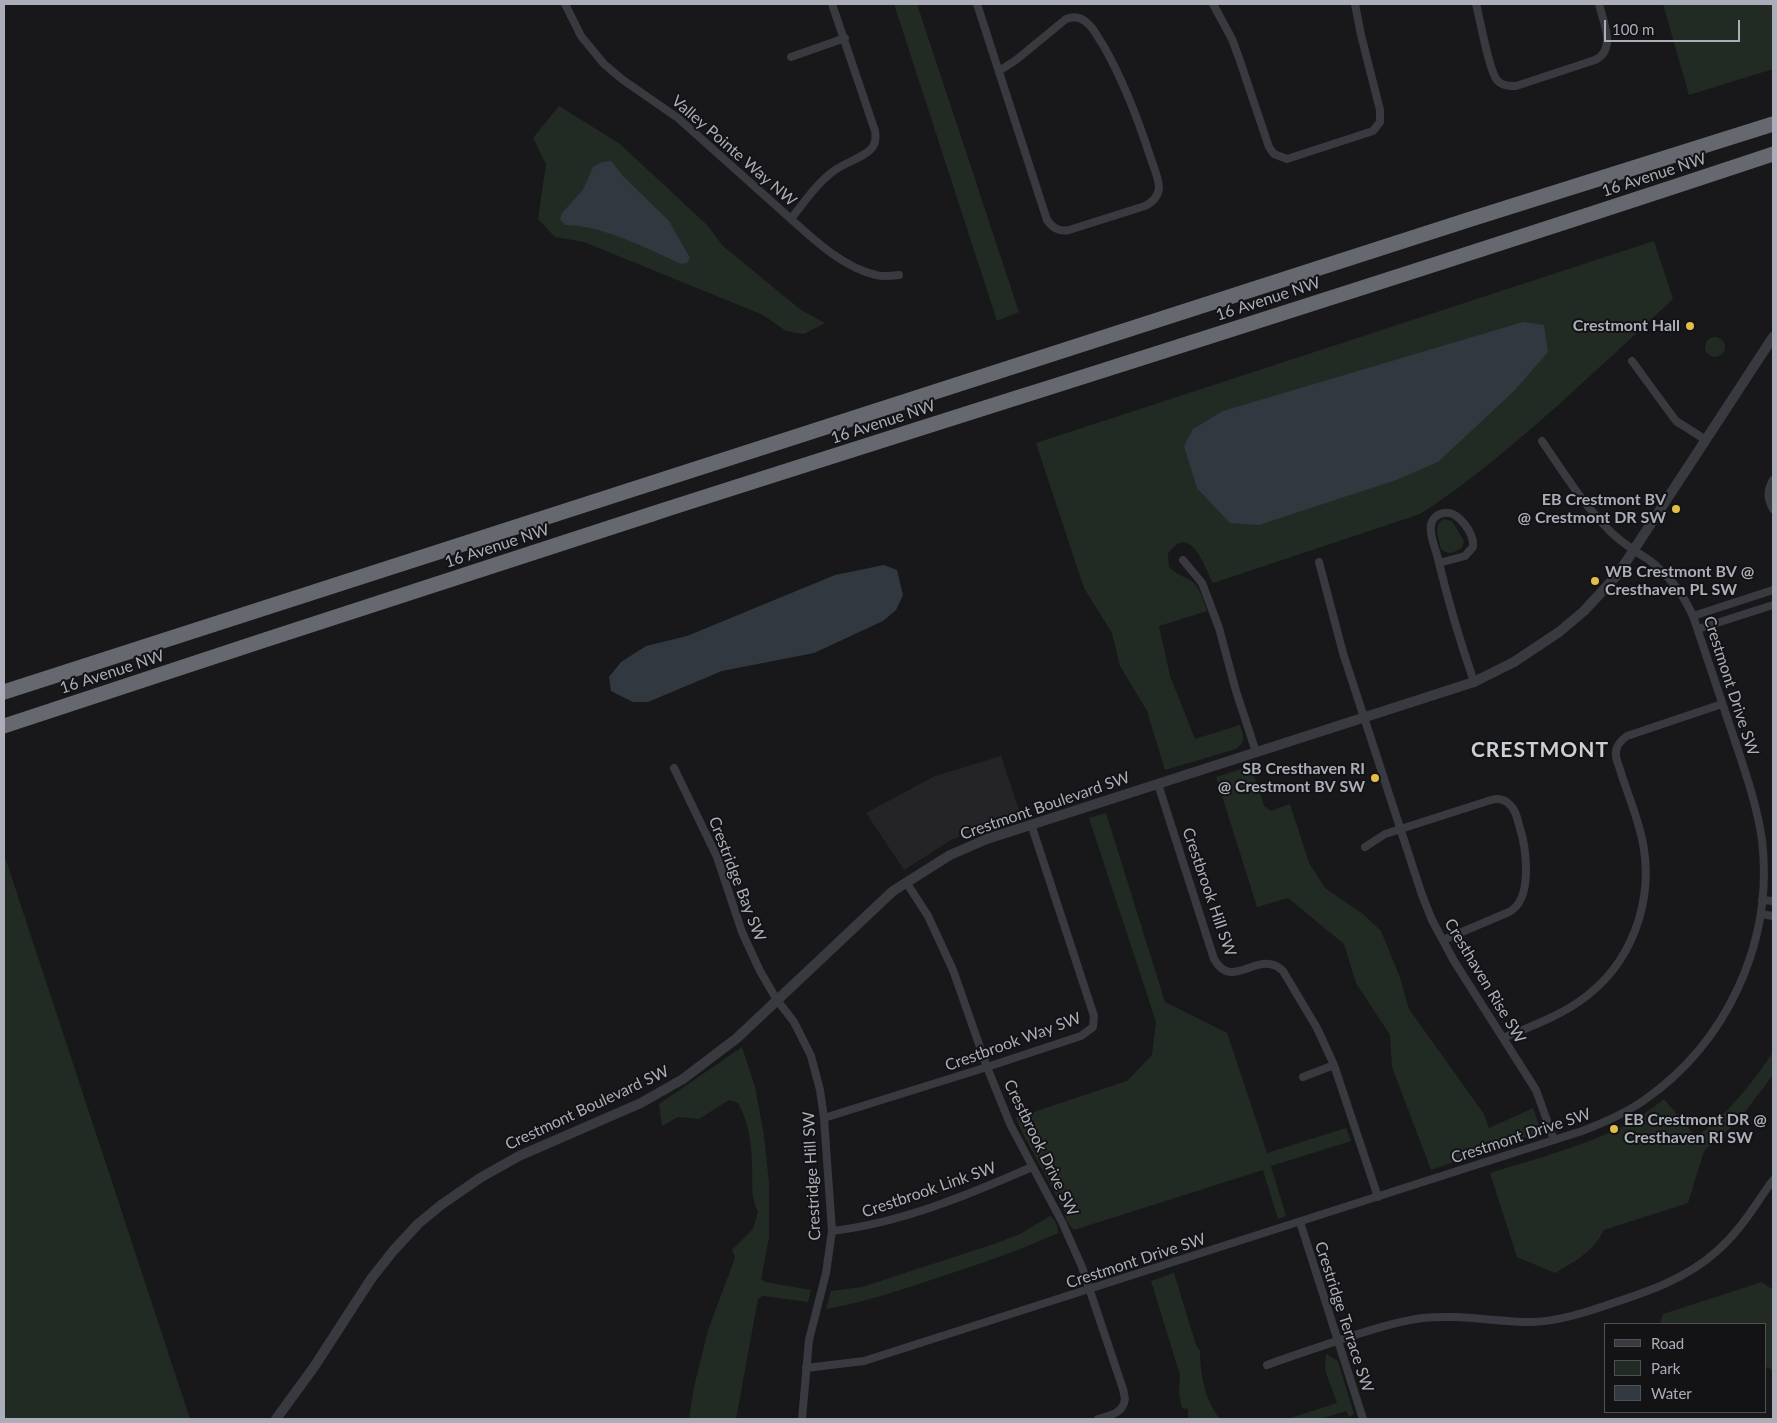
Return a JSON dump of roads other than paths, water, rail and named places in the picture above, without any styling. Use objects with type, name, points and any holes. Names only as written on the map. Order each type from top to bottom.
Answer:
[{"type":"highway","name":"16 Avenue NW","points":[[4,692],[1462,222],[1773,124]]},
{"type":"highway","name":"16 Avenue NW","points":[[4,726],[582,536],[1558,226],[1773,154]]},
{"type":"street","name":"Valley Pointe Way NW","points":[[565,4],[581,36],[604,64],[623,80],[678,118],[791,219],[823,180],[842,165],[868,152],[874,146],[876,140],[875,131],[832,4]]},
{"type":"street","points":[[977,4],[1047,220],[1052,227],[1069,230],[1145,206],[1153,201],[1158,193],[1158,183],[1129,97],[1113,62],[1090,25],[1076,18],[1066,19],[1016,60],[999,71]]},
{"type":"street","points":[[1213,4],[1232,40],[1239,58],[1268,147],[1274,154],[1287,159],[1373,132],[1380,122],[1380,110],[1355,4]]},
{"type":"street","points":[[1476,4],[1493,73],[1500,83],[1516,86],[1602,56],[1607,49],[1608,42],[1599,4]]},
{"type":"street","points":[[791,56],[844,38]]},
{"type":"street","points":[[791,219],[834,255],[866,272],[877,276],[899,275]]},
{"type":"street","name":"Crestmont Boulevard SW","points":[[276,1419],[314,1368],[371,1279],[393,1251],[426,1218],[473,1182],[500,1166],[560,1137],[641,1102],[683,1079],[728,1046],[882,900],[906,882],[961,850],[987,839],[1474,682],[1541,646],[1574,620],[1618,574],[1773,338]]},
{"type":"street","points":[[1632,361],[1676,421],[1706,440]]},
{"type":"street","name":"Crestmont Drive SW","points":[[806,1368],[864,1361],[1091,1290],[1589,1128],[1624,1112],[1658,1090],[1689,1062],[1718,1025],[1739,987],[1753,950],[1762,900],[1763,855],[1757,816],[1698,629],[1687,602],[1669,578],[1615,536],[1600,521],[1542,442]]},
{"type":"street","points":[[1773,480],[1768,497],[1773,509]]},
{"type":"street","points":[[1439,563],[1465,556],[1473,547],[1473,538],[1466,528],[1458,517],[1448,512],[1437,515],[1431,524],[1431,532],[1450,610],[1474,682]]},
{"type":"street","points":[[1183,560],[1202,583],[1207,596],[1219,628],[1236,692],[1256,752]]},
{"type":"street","name":"Cresthaven Rise SW","points":[[1319,562],[1343,653],[1422,895],[1454,961],[1536,1090],[1554,1140]]},
{"type":"street","points":[[1693,616],[1773,590]]},
{"type":"street","points":[[1698,629],[1773,604]]},
{"type":"street","points":[[1503,1038],[1563,1012],[1589,994],[1621,960],[1637,928],[1645,895],[1646,858],[1639,827],[1616,754],[1620,742],[1627,736],[1722,704]]},
{"type":"street","name":"Crestridge Bay SW","points":[[674,768],[717,857],[742,932],[760,971],[777,1000]]},
{"type":"street","name":"Crestbrook Hill SW","points":[[1158,784],[1217,964],[1221,968],[1232,972],[1267,963],[1278,966],[1287,977],[1310,1015],[1334,1065],[1378,1197]]},
{"type":"street","points":[[1365,847],[1385,834],[1497,799],[1509,803],[1515,811],[1526,857],[1524,888],[1520,901],[1517,907],[1510,912],[1443,940]]},
{"type":"street","name":"Crestbrook Way SW","points":[[824,1118],[987,1068],[1081,1036],[1093,1028],[1094,1016],[1032,824]]},
{"type":"street","name":"Crestbrook Drive SW","points":[[906,882],[928,916],[953,970],[987,1068],[1010,1124],[1062,1222],[1091,1290],[1125,1399],[1124,1406],[1120,1410],[1098,1419]]},
{"type":"street","points":[[1762,900],[1773,901]]},
{"type":"street","points":[[1761,914],[1773,916]]},
{"type":"street","name":"Crestridge Hill SW","points":[[777,1000],[794,1022],[811,1056],[820,1090],[824,1118],[832,1231],[826,1273],[809,1340],[802,1419]]},
{"type":"street","points":[[1303,1077],[1334,1065]]},
{"type":"street","name":"Crestbrook Link SW","points":[[832,1231],[876,1224],[923,1209],[1032,1167]]},
{"type":"street","points":[[1267,1365],[1380,1327],[1422,1318],[1469,1317],[1515,1322],[1554,1319],[1590,1311],[1643,1294],[1678,1278],[1717,1251],[1735,1234],[1751,1214],[1773,1180]]},
{"type":"street","name":"Crestridge Terrace SW","points":[[1300,1222],[1363,1419]]},
{"type":"water","points":[[611,161],[623,176],[669,221],[690,258],[687,263],[681,264],[609,233],[579,226],[565,225],[560,219],[562,213],[583,190],[593,167],[602,162]]},
{"type":"water","points":[[1523,322],[1544,325],[1548,352],[1515,390],[1438,462],[1396,480],[1259,525],[1230,523],[1197,488],[1184,446],[1193,429],[1223,411]]},
{"type":"water","points":[[884,565],[897,570],[903,595],[896,610],[883,621],[814,653],[722,671],[648,702],[633,702],[611,691],[609,677],[621,662],[646,646],[687,636],[835,575]]},
{"type":"place","name":"Crestmont Hall","points":[[1690,326]]},
{"type":"place","name":"EB Crestmont BV @ Crestmont DR SW","points":[[1676,509]]},
{"type":"place","name":"WB Crestmont BV @ Cresthaven PL SW","points":[[1595,581]]},
{"type":"place","name":"SB Cresthaven RI @ Crestmont BV SW","points":[[1375,778]]},
{"type":"place","name":"EB Crestmont DR @ Cresthaven RI SW","points":[[1614,1129]]},
{"type":"district","name":"CRESTMONT","points":[[1540,750]]}]
